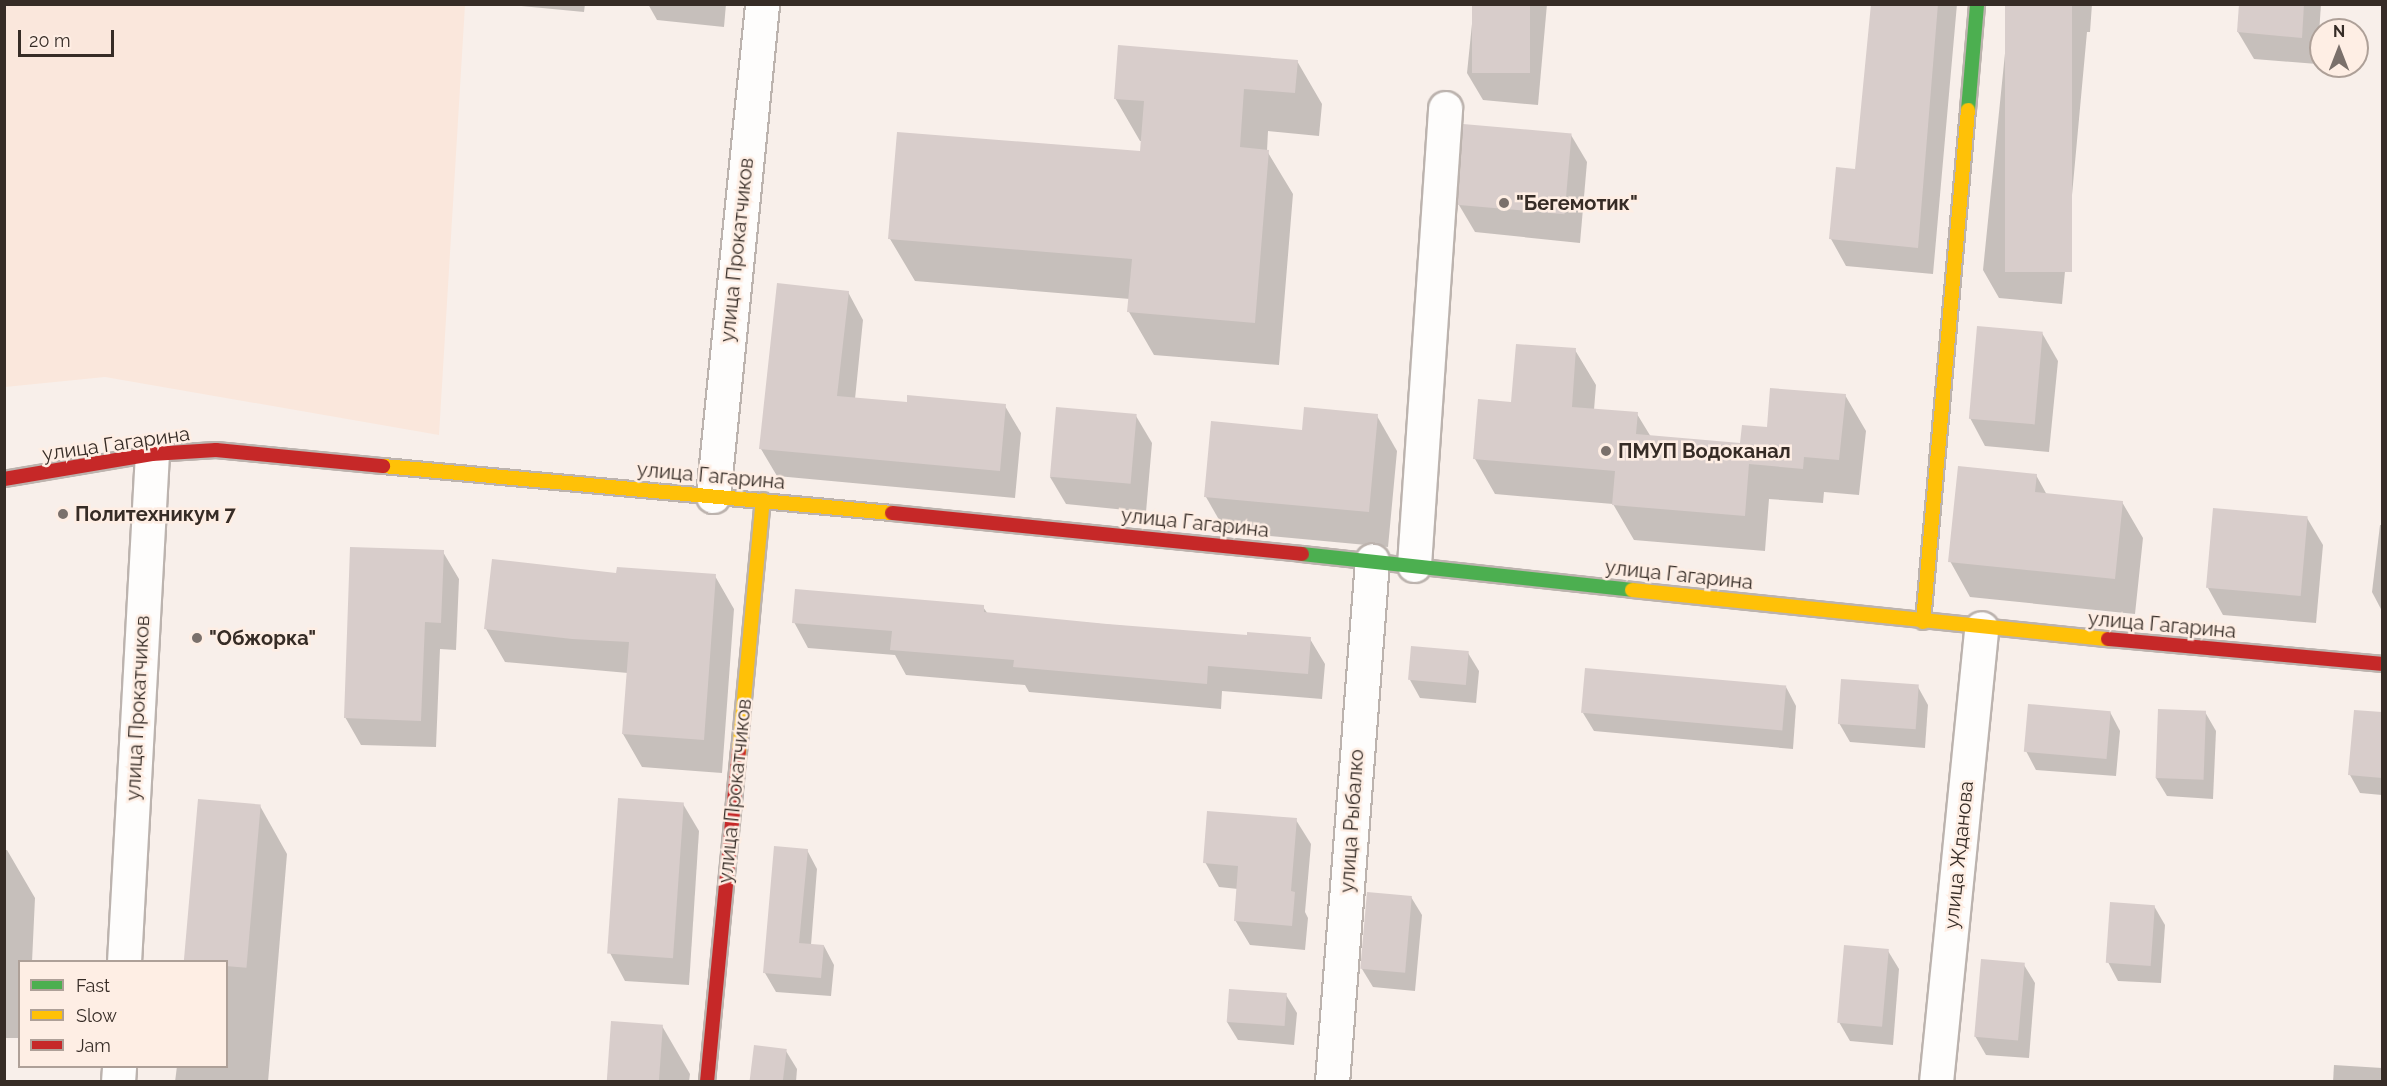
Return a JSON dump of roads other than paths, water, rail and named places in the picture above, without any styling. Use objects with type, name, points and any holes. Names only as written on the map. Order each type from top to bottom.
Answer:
[{"type":"street","name":"улица Прокатчиков","points":[[713,496],[762,4]]},
{"type":"street","points":[[1923,622],[1977,4]]},
{"type":"street","points":[[1414,565],[1445,108]]},
{"type":"street","name":"улица Гагарина","points":[[4,479],[152,454],[216,450],[763,500],[1414,565],[1981,628],[2382,664]]},
{"type":"street","name":"улица Прокатчиков","points":[[124,960],[152,454]]},
{"type":"street","name":"улица Прокатчиков","points":[[707,1082],[763,500]]},
{"type":"street","name":"улица Рыбалко","points":[[1332,1082],[1372,561]]},
{"type":"street","name":"улица Жданова","points":[[1936,1082],[1981,628]]},
{"type":"place","name":"\"Бегемотик\"","points":[[1504,203]]},
{"type":"place","name":"ПМУП Водоканал","points":[[1606,451]]},
{"type":"place","name":"Политехникум 7","points":[[63,514]]},
{"type":"place","name":"\"Обжорка\"","points":[[197,638]]}]
